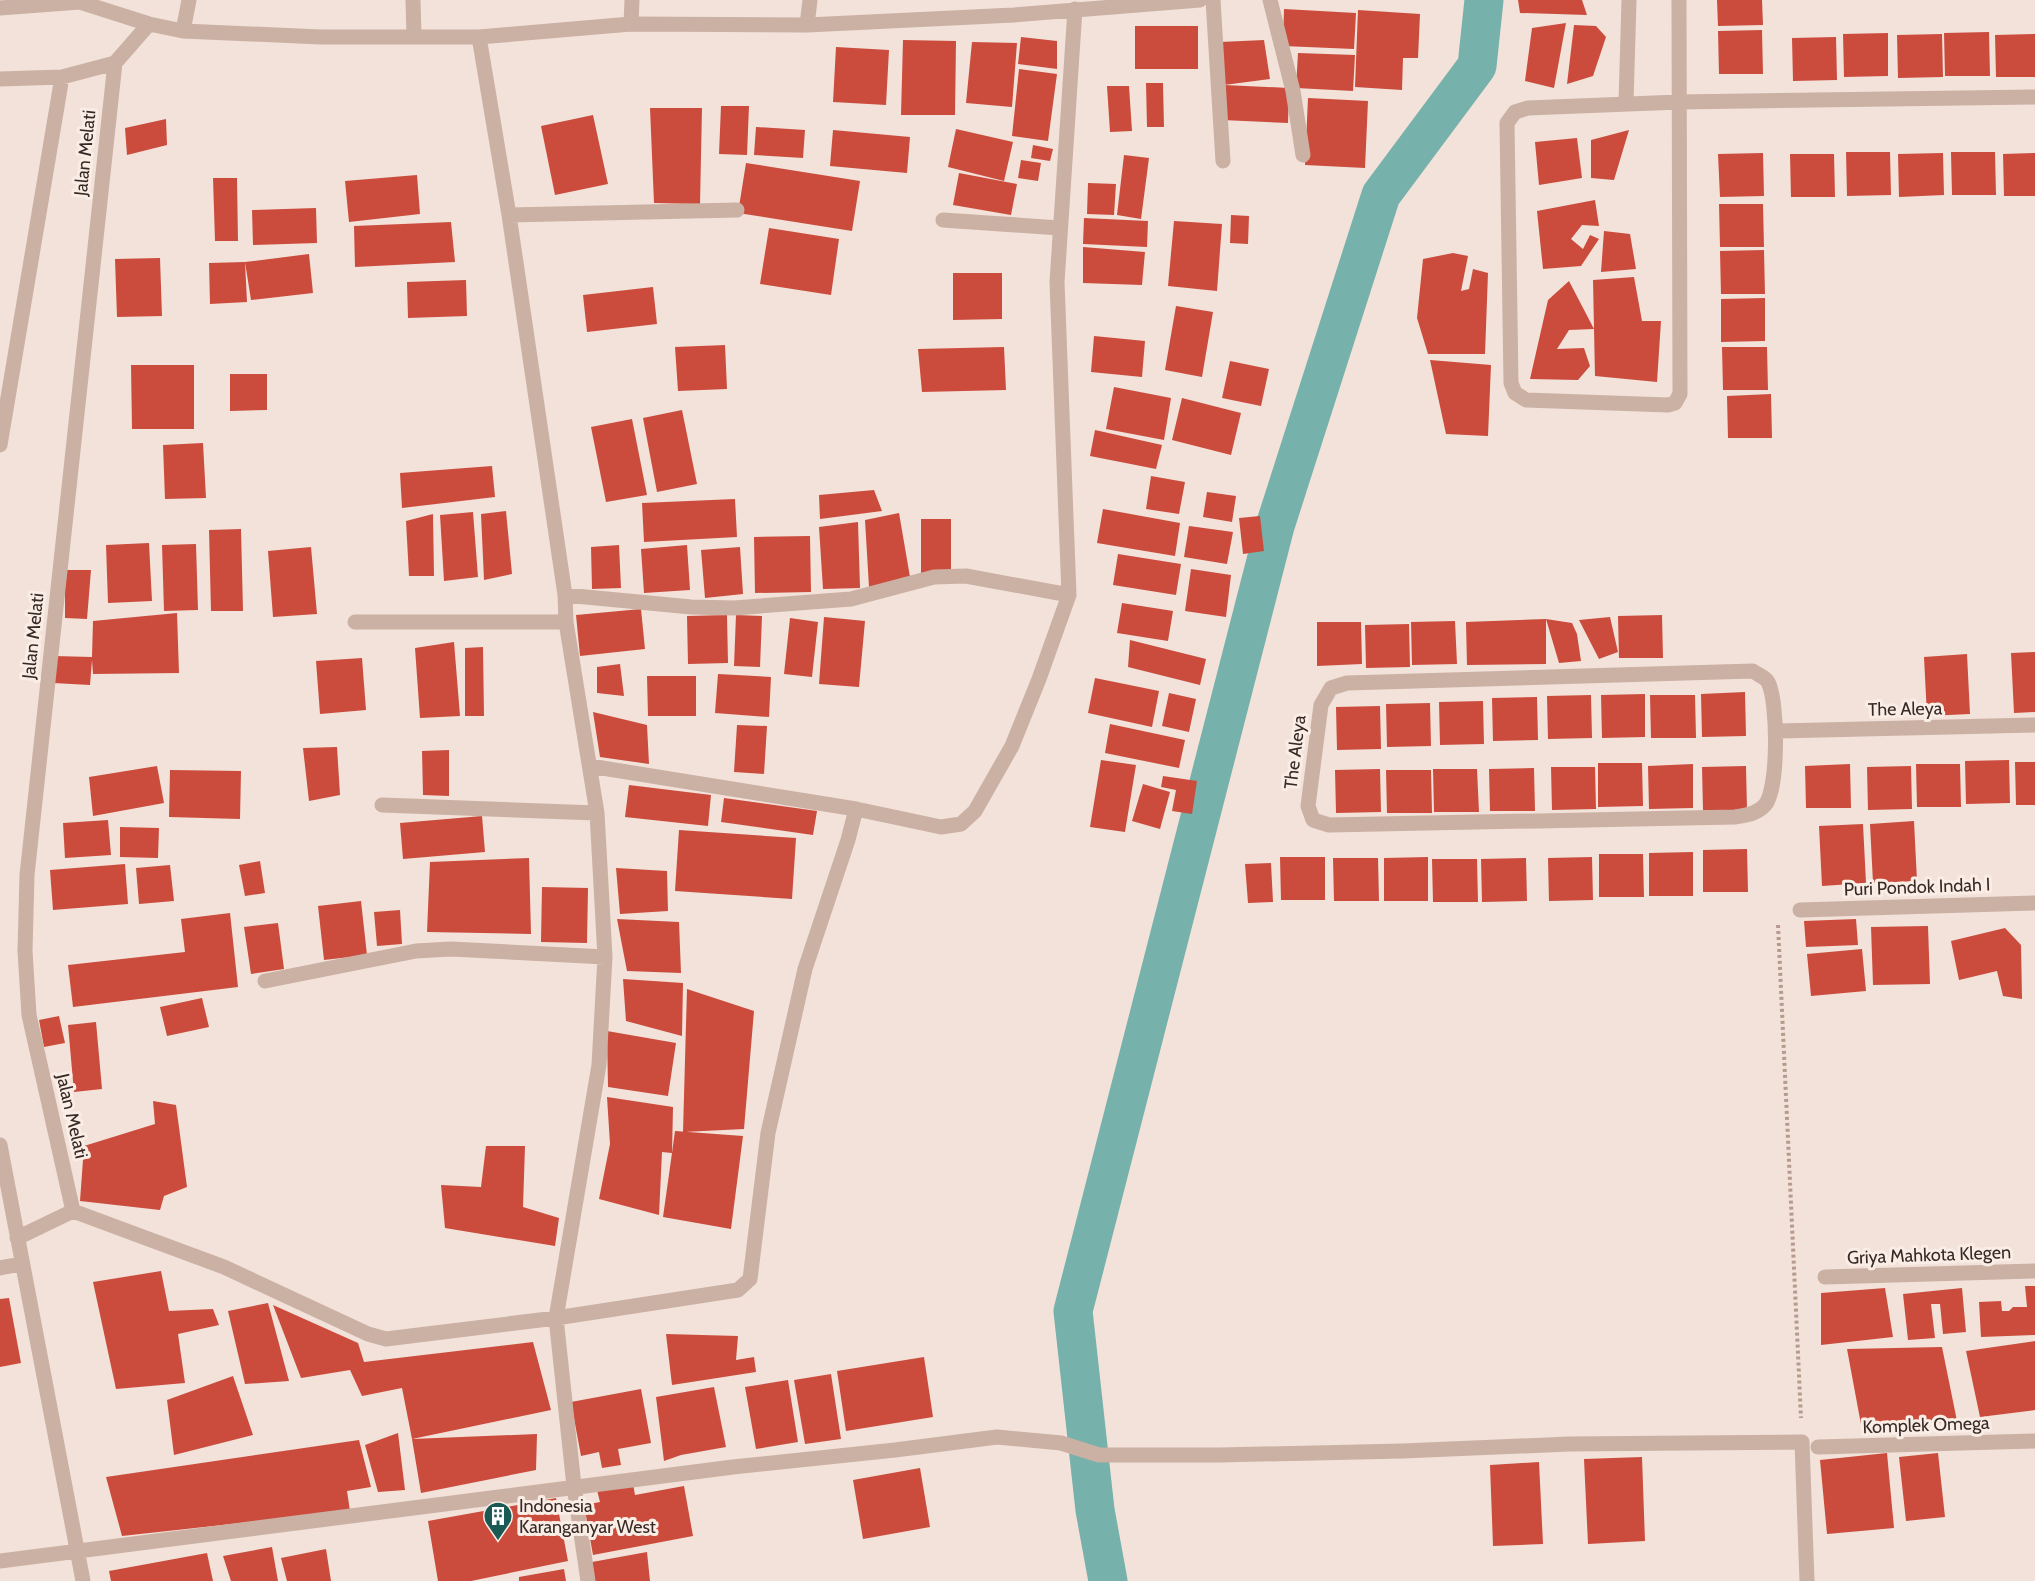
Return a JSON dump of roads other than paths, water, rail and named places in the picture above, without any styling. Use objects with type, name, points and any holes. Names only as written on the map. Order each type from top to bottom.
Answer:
[{"type":"street","points":[[183,31],[189,0]]},
{"type":"street","points":[[413,0],[414,36]]},
{"type":"street","points":[[631,24],[632,0]]},
{"type":"street","points":[[807,25],[810,0]]},
{"type":"street","points":[[0,8],[80,2],[149,24],[183,31],[321,37],[479,37],[631,24],[807,25],[1014,15],[1200,0]]},
{"type":"street","points":[[1213,0],[1223,161]]},
{"type":"street","points":[[1270,0],[1293,91],[1303,154]]},
{"type":"street","points":[[1626,103],[1629,0]]},
{"type":"street","points":[[1678,0],[1679,102],[1680,394],[1675,402],[1668,405],[1526,400],[1515,393],[1511,382],[1507,123],[1515,112],[1528,108],[1626,103],[1679,102],[2035,97]]},
{"type":"street","points":[[590,766],[856,809],[941,827],[961,824],[975,811],[1011,746],[1040,679],[1068,595],[1057,282],[1076,9]]},
{"type":"street","points":[[0,79],[62,77],[115,63],[149,24]]},
{"type":"street","points":[[479,37],[509,215],[565,595],[566,622],[597,813],[605,957],[599,1065],[556,1318],[574,1486],[588,1581]]},
{"type":"street","name":"Jalan Melati","points":[[73,1211],[29,1015],[25,951],[27,875],[115,63]]},
{"type":"street","points":[[0,445],[1,427],[62,77]]},
{"type":"street","points":[[509,215],[737,210]]},
{"type":"street","points":[[943,220],[1060,228]]},
{"type":"street","points":[[565,595],[691,607],[734,608],[851,599],[934,577],[966,576],[1068,595]]},
{"type":"street","points":[[355,622],[566,622]]},
{"type":"street","name":"The Aleya","points":[[1753,672],[1767,680],[1772,693],[1776,731],[1773,778],[1766,804],[1753,813],[1735,817],[1329,825],[1313,820],[1308,806],[1321,705],[1331,688],[1347,683],[1753,672]]},
{"type":"street","name":"The Aleya","points":[[1776,731],[2035,725]]},
{"type":"street","points":[[382,805],[597,813]]},
{"type":"street","points":[[17,1238],[73,1211],[224,1267],[368,1334],[386,1339],[556,1318],[738,1290],[750,1279],[768,1133],[805,969],[856,809]]},
{"type":"street","name":"Puri Pondok Indah I","points":[[1800,910],[2035,903]]},
{"type":"street","points":[[266,981],[416,951],[605,957]]},
{"type":"street","points":[[0,1145],[83,1581]]},
{"type":"street","points":[[0,1268],[21,1264]]},
{"type":"street","name":"Griya Mahkota Klegen","points":[[1825,1277],[2035,1271]]},
{"type":"street","points":[[0,1561],[574,1486],[997,1437],[1061,1443],[1099,1455],[1403,1451],[1569,1444],[1802,1442],[1807,1581]]},
{"type":"street","name":"Komplek Omega","points":[[1818,1448],[2035,1441]]},
{"type":"waterway","points":[[1108,1581],[1095,1510],[1073,1311],[1275,526],[1381,195],[1477,66],[1484,0]]},
{"type":"place","name":"Indonesia Karanganyar West","points":[[498,1542]]}]
